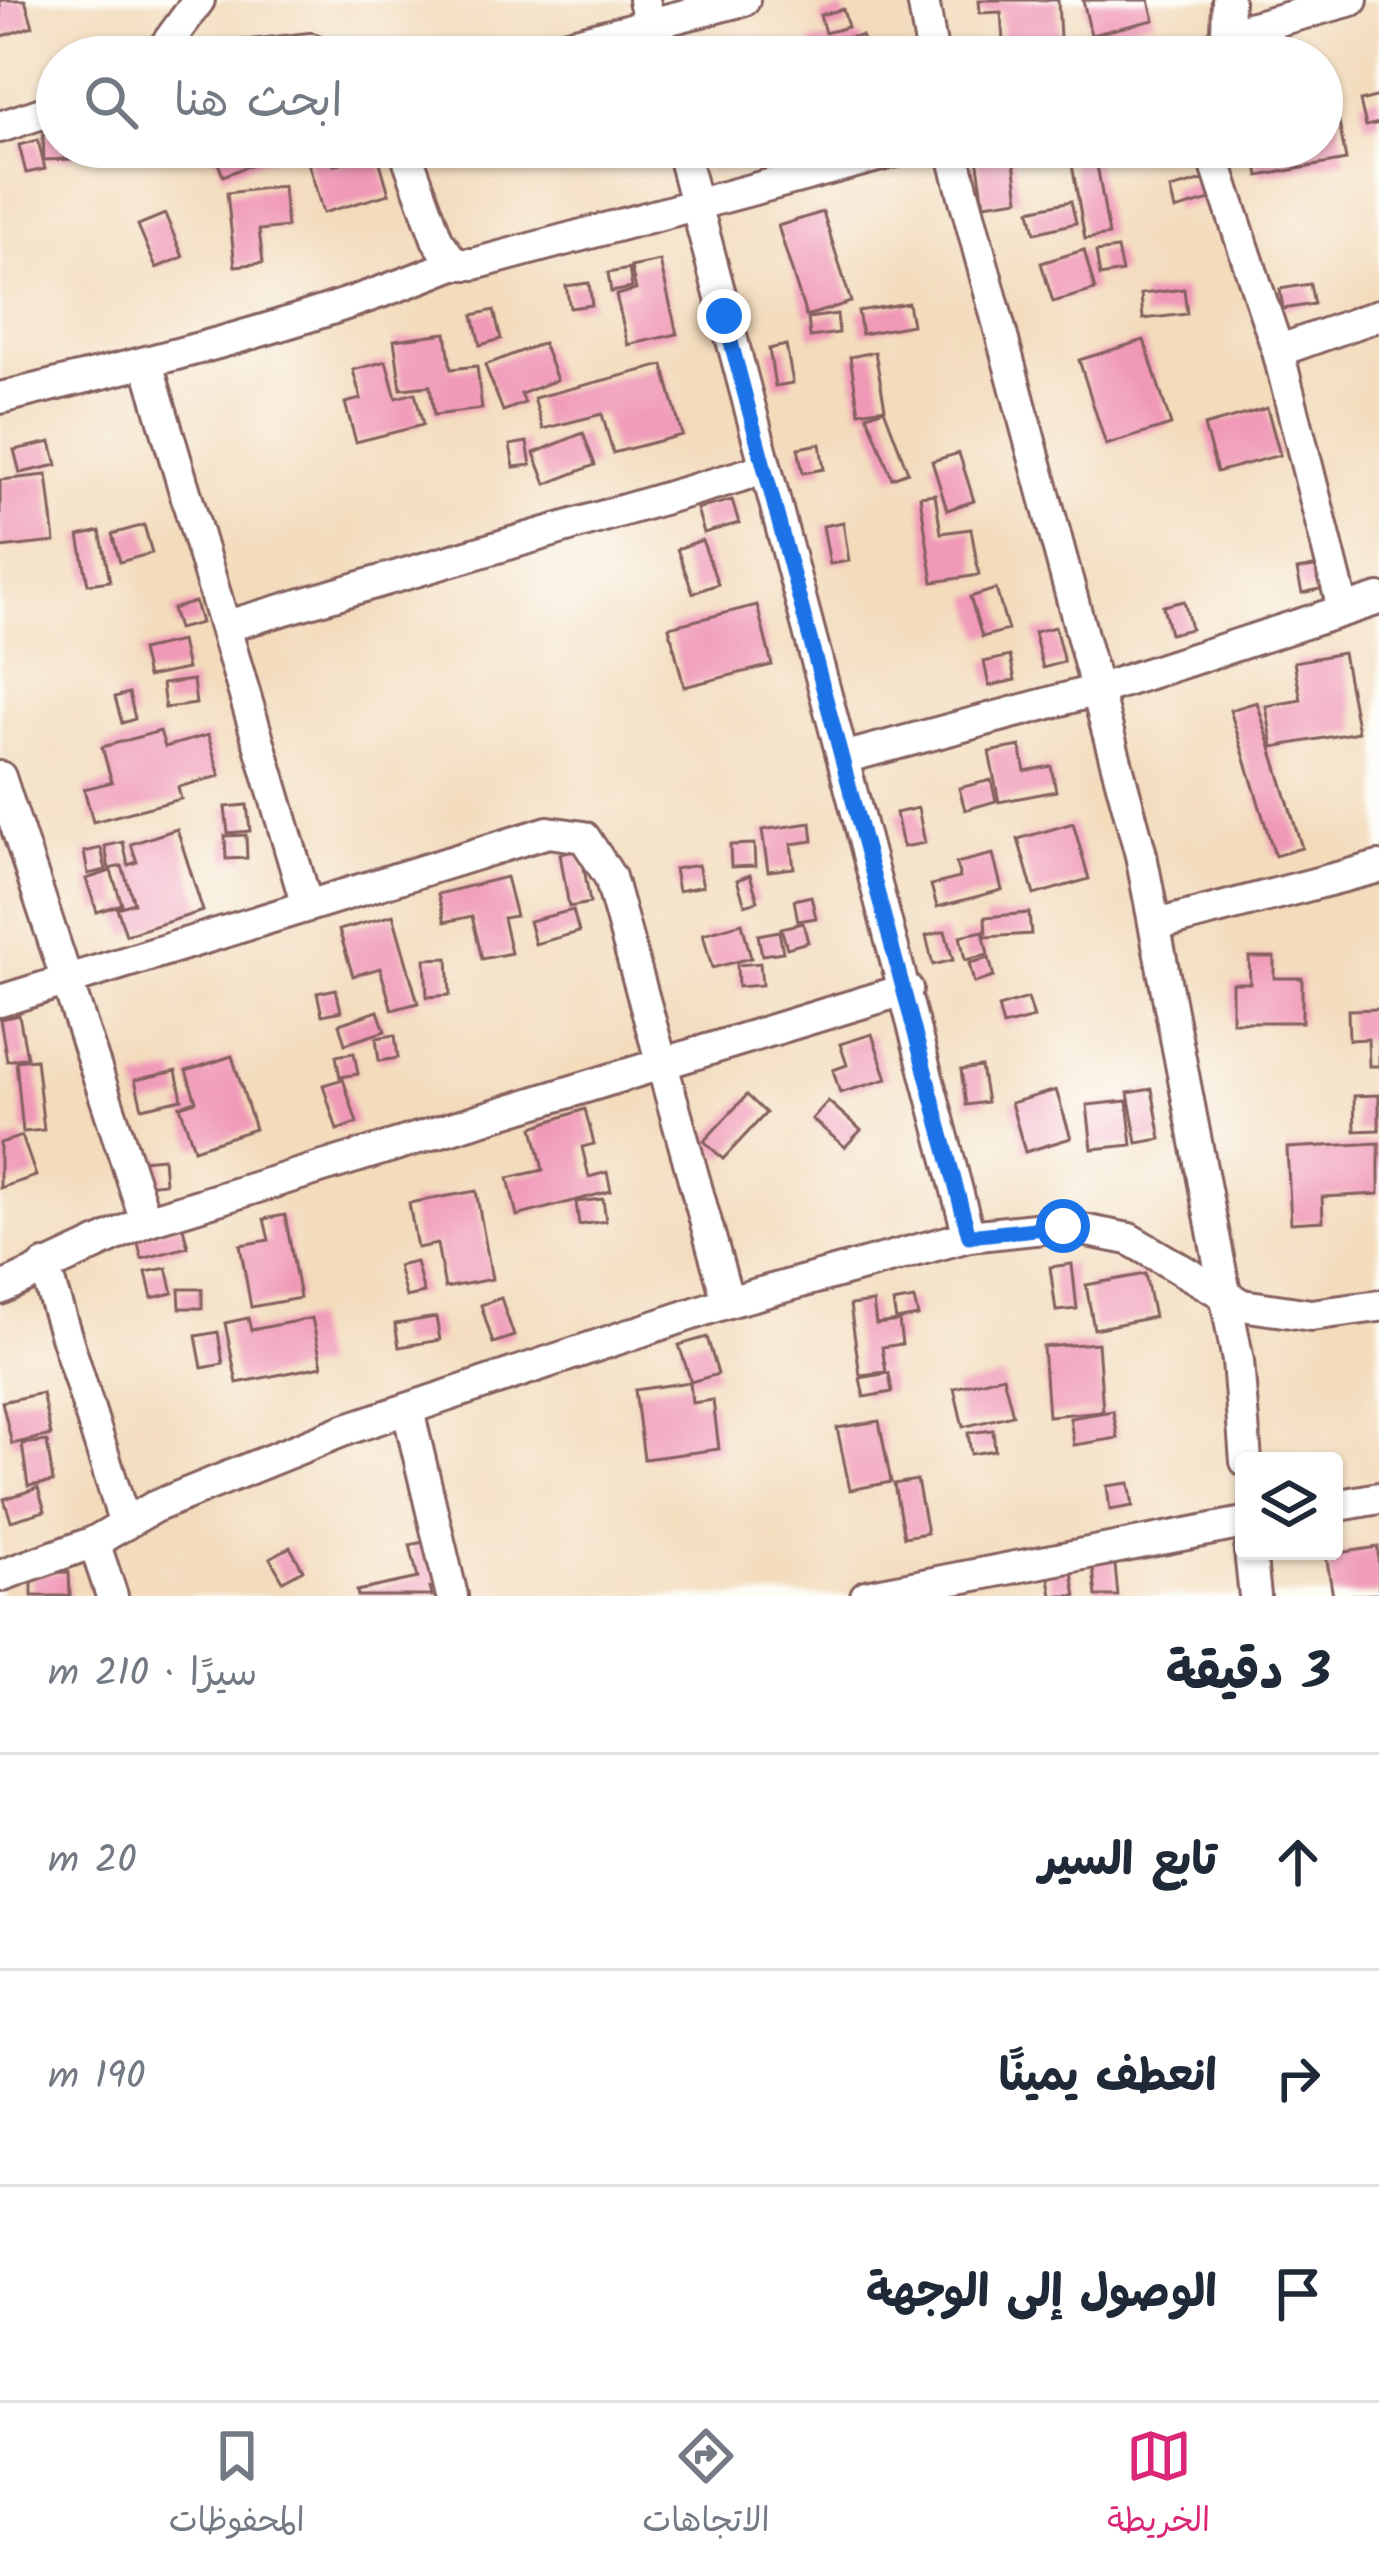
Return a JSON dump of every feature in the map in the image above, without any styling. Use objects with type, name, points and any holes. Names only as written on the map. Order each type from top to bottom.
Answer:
[{"type":"street","points":[[176,15],[199,0]]},
{"type":"street","points":[[579,36],[647,11],[744,0]]},
{"type":"street","points":[[922,0],[930,36]]},
{"type":"street","points":[[1222,36],[1228,0]]},
{"type":"street","points":[[1246,36],[1352,0]]},
{"type":"street","points":[[0,128],[36,115]]},
{"type":"street","points":[[412,168],[437,239],[454,264]]},
{"type":"street","points":[[686,168],[969,1236]]},
{"type":"street","points":[[0,398],[147,363],[390,291],[454,264],[474,264],[829,168]]},
{"type":"street","points":[[957,168],[1156,925],[1238,1361],[1245,1452]]},
{"type":"street","points":[[1217,168],[1278,351],[1343,609]]},
{"type":"street","points":[[1278,351],[1379,315]]},
{"type":"street","points":[[147,363],[308,906]]},
{"type":"street","points":[[227,626],[766,470]]},
{"type":"street","points":[[843,758],[1094,691],[1379,599]]},
{"type":"street","points":[[0,777],[146,1221]]},
{"type":"street","points":[[0,1000],[548,832],[584,837],[610,877],[728,1302]]},
{"type":"street","points":[[1156,925],[1379,867]]},
{"type":"street","points":[[0,1289],[146,1221],[907,989]]},
{"type":"street","points":[[0,1576],[94,1542],[125,1524],[347,1429],[728,1302],[969,1236],[1063,1226],[1129,1239],[1242,1305],[1312,1315],[1379,1306]]},
{"type":"street","points":[[44,1266],[125,1524]]},
{"type":"street","points":[[408,1410],[452,1596]]},
{"type":"street","points":[[1343,1504],[1379,1498]]},
{"type":"street","points":[[866,1596],[916,1592],[1235,1525]]},
{"type":"street","points":[[94,1542],[112,1596]]},
{"type":"street","points":[[1251,1560],[1255,1596]]},
{"type":"building","points":[[0,0],[25,0],[33,26],[0,37]]},
{"type":"building","points":[[979,0],[1058,0],[1060,36],[1003,36],[1001,12],[980,13]]},
{"type":"building","points":[[1083,0],[1149,0],[1154,20],[1091,35]]},
{"type":"building","points":[[843,9],[848,27],[825,33],[820,15]]},
{"type":"building","points":[[1379,96],[1379,123],[1366,126],[1360,101]]},
{"type":"building","points":[[36,141],[36,168],[45,169],[26,173],[19,145]]},
{"type":"building","points":[[220,168],[243,168],[223,176]]},
{"type":"building","points":[[310,168],[382,168],[389,194],[323,213]]},
{"type":"building","points":[[979,168],[1015,168],[1019,199],[984,204]]},
{"type":"building","points":[[1073,168],[1098,168],[1109,235],[1085,239]]},
{"type":"building","points":[[1258,168],[1302,168],[1259,176]]},
{"type":"building","points":[[1204,180],[1210,200],[1175,210],[1170,189]]},
{"type":"building","points":[[283,186],[287,227],[259,230],[263,263],[235,266],[227,193]]},
{"type":"building","points":[[1071,201],[1076,223],[1035,233],[1030,210]]},
{"type":"building","points":[[823,212],[851,302],[806,316],[778,226]]},
{"type":"building","points":[[165,214],[183,257],[156,268],[138,225]]},
{"type":"building","points":[[1117,249],[1122,272],[1100,276],[1096,252]]},
{"type":"building","points":[[1084,250],[1095,290],[1053,302],[1041,263]]},
{"type":"building","points":[[660,261],[677,334],[628,345],[616,295],[636,290],[631,267]]},
{"type":"building","points":[[629,269],[632,288],[611,292],[608,273]]},
{"type":"building","points":[[589,283],[592,305],[570,308],[566,286]]},
{"type":"building","points":[[1310,284],[1314,304],[1283,309],[1280,289]]},
{"type":"building","points":[[1184,289],[1187,314],[1143,319],[1141,294]]},
{"type":"building","points":[[908,303],[912,325],[862,334],[858,311]]},
{"type":"building","points":[[494,310],[501,339],[480,345],[473,315]]},
{"type":"building","points":[[837,314],[839,333],[810,337],[808,318]]},
{"type":"building","points":[[446,333],[451,369],[477,366],[482,409],[434,415],[430,386],[401,389],[394,340]]},
{"type":"building","points":[[1144,340],[1171,425],[1106,445],[1079,360]]},
{"type":"building","points":[[543,343],[557,380],[521,394],[525,403],[503,411],[485,365]]},
{"type":"building","points":[[786,345],[793,383],[775,386],[769,349]]},
{"type":"building","points":[[875,352],[885,408],[859,412],[850,357]]},
{"type":"building","points":[[386,361],[396,398],[415,393],[423,425],[356,442],[345,403],[361,399],[353,370]]},
{"type":"building","points":[[663,365],[682,435],[613,453],[602,414],[543,429],[534,398]]},
{"type":"building","points":[[1267,408],[1280,455],[1217,472],[1204,426]]},
{"type":"building","points":[[884,409],[908,472],[892,478],[867,415]]},
{"type":"building","points":[[583,433],[595,465],[546,484],[534,453]]},
{"type":"building","points":[[51,442],[57,465],[20,473],[14,450]]},
{"type":"building","points":[[527,442],[531,465],[514,467],[510,445]]},
{"type":"building","points":[[820,444],[824,469],[803,473],[798,448]]},
{"type":"building","points":[[959,453],[974,501],[947,510],[932,461]]},
{"type":"building","points":[[47,475],[55,542],[0,548],[0,480]]},
{"type":"building","points":[[935,494],[941,533],[971,529],[979,575],[933,582],[920,496]]},
{"type":"building","points":[[732,500],[739,523],[704,533],[697,509]]},
{"type":"building","points":[[843,522],[849,561],[830,564],[823,526]]},
{"type":"building","points":[[144,525],[152,553],[120,562],[112,534]]},
{"type":"building","points":[[100,531],[110,581],[88,584],[79,536]]},
{"type":"building","points":[[702,540],[718,584],[693,593],[677,549]]},
{"type":"building","points":[[1319,566],[1324,588],[1302,593],[1297,570]]},
{"type":"building","points":[[996,589],[1008,630],[982,637],[970,597]]},
{"type":"building","points":[[1184,601],[1191,629],[1170,634],[1163,606]]},
{"type":"building","points":[[195,602],[201,623],[178,629],[172,609]]},
{"type":"building","points":[[757,605],[772,665],[684,687],[669,627]]},
{"type":"building","points":[[1055,627],[1064,662],[1043,668],[1034,632]]},
{"type":"building","points":[[181,641],[187,669],[147,677],[141,650]]},
{"type":"building","points":[[1343,653],[1358,732],[1273,747],[1266,706],[1301,700],[1294,662]]},
{"type":"building","points":[[1010,656],[1015,680],[989,686],[984,662]]},
{"type":"building","points":[[193,680],[196,704],[165,708],[162,684]]},
{"type":"building","points":[[129,693],[135,719],[122,723],[115,697]]},
{"type":"building","points":[[1257,702],[1302,848],[1275,856],[1230,710]]},
{"type":"building","points":[[160,731],[165,747],[208,735],[220,776],[178,787],[181,799],[93,822],[84,789],[112,782],[102,747]]},
{"type":"building","points":[[1020,746],[1025,771],[1051,766],[1056,791],[999,802],[989,752]]},
{"type":"building","points":[[991,780],[996,801],[965,810],[959,788]]},
{"type":"building","points":[[247,805],[250,831],[228,833],[225,807]]},
{"type":"building","points":[[918,808],[925,843],[903,847],[896,813]]},
{"type":"building","points":[[811,823],[813,841],[791,844],[794,868],[768,871],[762,830]]},
{"type":"building","points":[[1073,823],[1089,879],[1034,895],[1018,839]]},
{"type":"building","points":[[177,829],[203,911],[126,935],[117,908],[134,903],[122,866],[109,869],[105,846],[123,842],[128,865],[137,862],[131,844]]},
{"type":"building","points":[[246,835],[247,858],[226,859],[225,836]]},
{"type":"building","points":[[754,844],[755,866],[731,867],[730,845]]},
{"type":"building","points":[[101,848],[106,870],[88,874],[84,852]]},
{"type":"building","points":[[581,850],[590,903],[569,907],[560,854]]},
{"type":"building","points":[[993,854],[1002,890],[937,907],[931,885],[960,878],[956,863]]},
{"type":"building","points":[[698,865],[703,886],[678,891],[674,869]]},
{"type":"building","points":[[111,871],[122,904],[97,912],[86,879]]},
{"type":"building","points":[[750,875],[758,901],[745,905],[737,880]]},
{"type":"building","points":[[506,877],[516,916],[503,918],[511,953],[482,959],[472,916],[445,922],[438,894]]},
{"type":"building","points":[[811,896],[816,918],[798,921],[794,900]]},
{"type":"building","points":[[573,910],[579,932],[535,944],[529,921]]},
{"type":"building","points":[[1029,913],[1031,934],[986,937],[985,917]]},
{"type":"building","points":[[393,915],[418,1003],[392,1010],[380,968],[353,976],[339,930]]},
{"type":"building","points":[[742,923],[751,958],[712,968],[703,934]]},
{"type":"building","points":[[803,923],[808,942],[787,948],[781,928]]},
{"type":"building","points":[[779,931],[783,952],[762,955],[758,935]]},
{"type":"building","points":[[945,931],[953,960],[933,965],[926,936]]},
{"type":"building","points":[[983,931],[988,955],[965,960],[960,936]]},
{"type":"building","points":[[1249,957],[1274,957],[1274,978],[1302,978],[1302,1022],[1232,1022],[1232,983],[1250,983]]},
{"type":"building","points":[[448,958],[450,995],[427,997],[425,959]]},
{"type":"building","points":[[989,958],[994,977],[974,983],[969,963]]},
{"type":"building","points":[[760,963],[762,985],[738,987],[737,965]]},
{"type":"building","points":[[336,989],[341,1011],[322,1015],[317,993]]},
{"type":"building","points":[[1028,998],[1034,1018],[1003,1026],[998,1007]]},
{"type":"building","points":[[1379,1009],[1379,1066],[1369,1066],[1368,1039],[1349,1040],[1348,1010]]},
{"type":"building","points":[[378,1011],[385,1031],[345,1044],[339,1024]]},
{"type":"building","points":[[19,1015],[27,1057],[7,1061],[0,1019]]},
{"type":"building","points":[[872,1034],[887,1079],[840,1093],[833,1070],[847,1065],[840,1044]]},
{"type":"building","points":[[395,1035],[398,1058],[379,1061],[376,1038]]},
{"type":"building","points":[[354,1053],[358,1074],[340,1077],[336,1056]]},
{"type":"building","points":[[232,1056],[255,1129],[194,1149],[180,1106],[196,1101],[186,1071]]},
{"type":"building","points":[[36,1059],[44,1130],[23,1132],[16,1061]]},
{"type":"building","points":[[981,1067],[987,1102],[966,1105],[961,1070]]},
{"type":"building","points":[[176,1071],[182,1099],[142,1108],[135,1080]]},
{"type":"building","points":[[343,1079],[357,1123],[337,1130],[323,1085]]},
{"type":"building","points":[[1152,1089],[1161,1139],[1137,1143],[1128,1093]]},
{"type":"building","points":[[1056,1090],[1071,1138],[1025,1152],[1011,1103]]},
{"type":"building","points":[[747,1095],[766,1113],[723,1159],[704,1141]]},
{"type":"building","points":[[1379,1095],[1379,1130],[1355,1131],[1354,1096]]},
{"type":"building","points":[[828,1101],[861,1130],[845,1147],[812,1119]]},
{"type":"building","points":[[1127,1101],[1132,1145],[1092,1149],[1087,1105]]},
{"type":"building","points":[[585,1109],[594,1144],[582,1147],[589,1177],[607,1172],[611,1191],[517,1216],[508,1178],[543,1170],[533,1127]]},
{"type":"building","points":[[22,1136],[36,1176],[0,1188],[0,1143]]},
{"type":"building","points":[[1379,1143],[1379,1194],[1322,1197],[1323,1221],[1291,1223],[1287,1148]]},
{"type":"building","points":[[163,1158],[165,1183],[143,1185],[140,1160]]},
{"type":"building","points":[[476,1191],[492,1279],[445,1288],[437,1244],[417,1248],[409,1203]]},
{"type":"building","points":[[603,1199],[606,1221],[579,1225],[576,1202]]},
{"type":"building","points":[[285,1215],[300,1298],[251,1307],[240,1245],[269,1240],[264,1219]]},
{"type":"building","points":[[182,1224],[188,1247],[142,1259],[136,1236]]},
{"type":"building","points":[[416,1262],[424,1293],[406,1297],[398,1266]]},
{"type":"building","points":[[1072,1264],[1077,1309],[1056,1311],[1050,1267]]},
{"type":"building","points":[[167,1268],[173,1293],[152,1298],[146,1272]]},
{"type":"building","points":[[1145,1274],[1154,1317],[1094,1329],[1086,1285]]},
{"type":"building","points":[[179,1289],[202,1289],[202,1308],[180,1308]]},
{"type":"building","points":[[501,1298],[514,1336],[493,1343],[481,1305]]},
{"type":"building","points":[[914,1299],[918,1316],[896,1320],[893,1303]]},
{"type":"building","points":[[873,1302],[876,1324],[899,1321],[902,1344],[882,1347],[886,1372],[860,1375],[850,1305]]},
{"type":"building","points":[[436,1317],[440,1340],[399,1347],[395,1324]]},
{"type":"building","points":[[248,1318],[251,1330],[312,1318],[322,1366],[237,1383],[225,1323]]},
{"type":"building","points":[[218,1332],[223,1364],[202,1368],[196,1336]]},
{"type":"building","points":[[707,1337],[718,1374],[691,1382],[679,1345]]},
{"type":"building","points":[[1098,1343],[1103,1411],[1048,1416],[1043,1347]]},
{"type":"building","points":[[889,1373],[892,1392],[864,1397],[860,1378]]},
{"type":"building","points":[[1003,1376],[1013,1415],[963,1427],[954,1388]]},
{"type":"building","points":[[690,1382],[692,1403],[713,1400],[719,1449],[644,1459],[635,1390]]},
{"type":"building","points":[[42,1393],[51,1435],[12,1444],[2,1402]]},
{"type":"building","points":[[1113,1411],[1118,1438],[1074,1445],[1070,1418]]},
{"type":"building","points":[[879,1421],[891,1482],[850,1490],[837,1428]]},
{"type":"building","points":[[993,1430],[995,1450],[971,1454],[968,1433]]},
{"type":"building","points":[[47,1441],[53,1482],[28,1486],[22,1444]]},
{"type":"building","points":[[917,1480],[927,1533],[904,1537],[894,1484]]},
{"type":"building","points":[[1129,1483],[1133,1506],[1110,1510],[1107,1486]]},
{"type":"building","points":[[38,1488],[45,1511],[11,1521],[4,1499]]},
{"type":"building","points":[[433,1540],[442,1585],[430,1588],[432,1596],[358,1596],[357,1591],[418,1578],[410,1545]]},
{"type":"building","points":[[290,1547],[303,1570],[283,1581],[270,1558]]},
{"type":"building","points":[[1378,1547],[1379,1594],[1333,1596],[1327,1560],[1343,1560],[1343,1552]]},
{"type":"building","points":[[1114,1555],[1118,1596],[1096,1596],[1092,1557]]},
{"type":"building","points":[[1070,1561],[1076,1596],[1052,1596],[1047,1565]]},
{"type":"building","points":[[69,1572],[70,1596],[32,1596],[32,1573]]},
{"type":"route","points":[[724,316],[927,1064],[969,1236],[1063,1226]]}]
